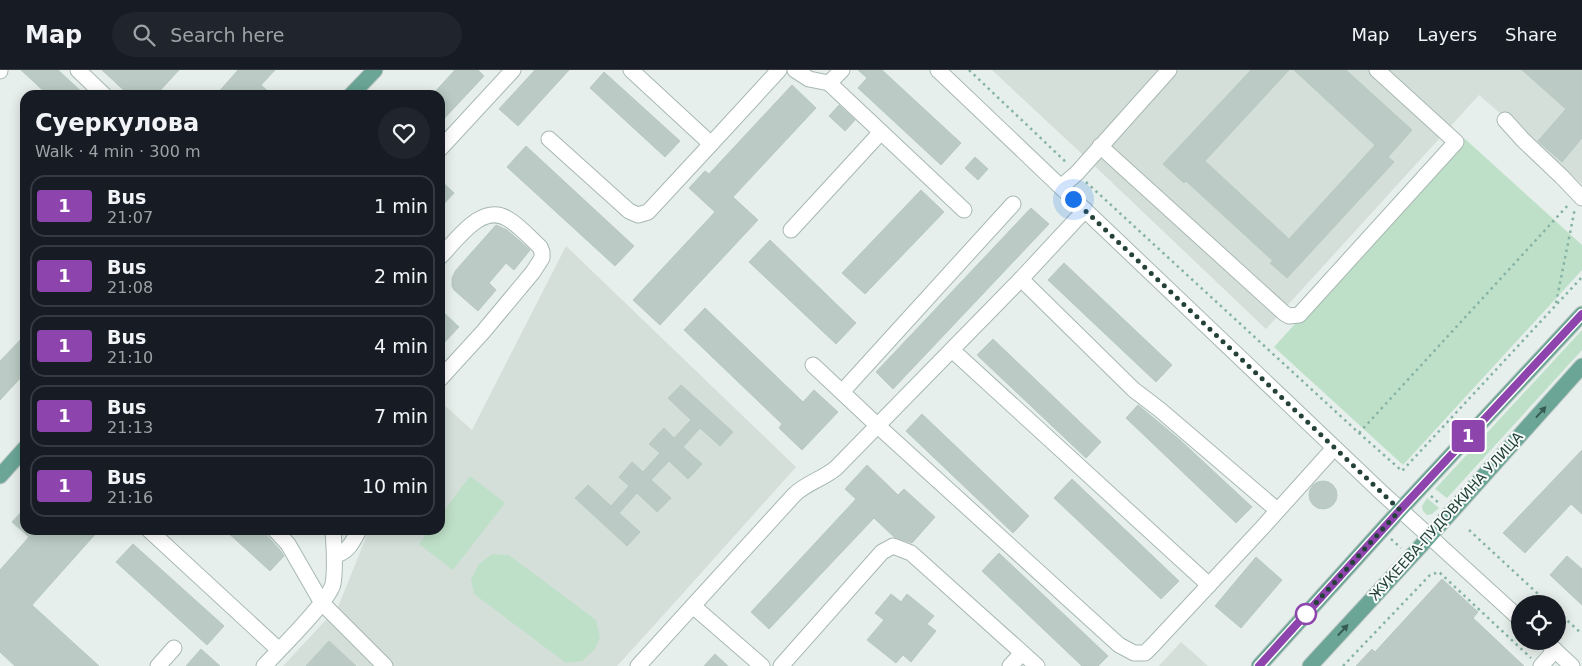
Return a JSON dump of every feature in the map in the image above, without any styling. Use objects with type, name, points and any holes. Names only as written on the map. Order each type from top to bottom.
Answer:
[{"type":"main road","points":[[356,90],[375,70]]},
{"type":"main road","points":[[1259,666],[1400,510],[1582,314]]},
{"type":"main road","name":"ЖУКЕЕВА-ПУДОВКИНА УЛИЦА","points":[[1310,666],[1429,537],[1582,366]]},
{"type":"main road","points":[[0,476],[20,454]]},
{"type":"street","points":[[78,70],[99,90]]},
{"type":"street","points":[[445,144],[512,70]]},
{"type":"street","points":[[631,70],[711,144]]},
{"type":"street","points":[[550,139],[629,211],[638,215],[648,212],[779,70]]},
{"type":"street","points":[[795,70],[809,79],[829,83],[964,210]]},
{"type":"street","points":[[829,83],[842,70]]},
{"type":"street","points":[[938,70],[1334,448],[1429,537],[1511,610]]},
{"type":"street","points":[[1061,187],[1076,173],[1169,70]]},
{"type":"street","points":[[1100,146],[1284,313],[1289,316],[1299,315],[1456,142],[1378,70]]},
{"type":"street","points":[[1505,120],[1580,196]]},
{"type":"street","points":[[791,230],[881,132]]},
{"type":"street","points":[[842,392],[1013,204]]},
{"type":"street","points":[[638,666],[801,488],[828,474],[878,426],[1021,279],[1085,210]]},
{"type":"street","points":[[445,252],[476,220],[492,214],[498,214],[509,219],[540,246],[542,252],[542,258],[533,272],[445,373]]},
{"type":"street","points":[[1021,279],[1134,390],[1159,409],[1277,510]]},
{"type":"street","points":[[952,350],[1209,586]]},
{"type":"street","points":[[813,365],[1119,645],[1134,653],[1145,653]]},
{"type":"street","points":[[1134,666],[1334,448]]},
{"type":"street","points":[[154,535],[279,650]]},
{"type":"street","points":[[280,535],[288,544],[322,603],[385,666]]},
{"type":"street","points":[[264,666],[322,603],[333,585],[335,555],[333,535]]},
{"type":"street","points":[[335,555],[349,548],[356,535]]},
{"type":"street","points":[[781,666],[882,552],[894,546],[911,553],[1037,666]]},
{"type":"street","points":[[694,606],[762,666]]},
{"type":"street","points":[[158,666],[174,648]]},
{"type":"street","points":[[1537,663],[1547,650]]},
{"type":"street","points":[[1554,650],[1572,666]]},
{"type":"street","points":[[1010,666],[1022,653]]},
{"type":"path","points":[[970,70],[1076,173],[1402,471],[1582,277]]},
{"type":"path","points":[[1359,433],[1580,196]]},
{"type":"path","points":[[1555,305],[1580,196]]},
{"type":"path","points":[[1429,495],[1442,506]]},
{"type":"path","points":[[1469,530],[1539,595]]},
{"type":"path","points":[[1391,539],[1403,550]]},
{"type":"path","points":[[1343,666],[1430,575],[1439,572],[1537,663]]},
{"type":"path","points":[[1566,619],[1582,634]]},
{"type":"shaded area","points":[[992,70],[1582,70],[1582,184],[1479,95],[1266,329]]},
{"type":"shaded area","points":[[566,246],[796,467],[617,666],[283,666],[338,607],[367,535],[445,535],[445,406],[472,430]]},
{"type":"shaded area","points":[[1181,642],[1208,666],[1159,666]]},
{"type":"green space","points":[[1464,138],[1582,245],[1582,270],[1403,465],[1274,347]]},
{"type":"green space","points":[[1582,330],[1582,350],[1447,498],[1435,489]]},
{"type":"green space","points":[[470,476],[505,503],[453,570],[419,544],[425,535],[445,535],[445,509]]},
{"type":"green space","points":[[1427,498],[1439,508],[1432,514],[1427,515],[1423,511],[1422,506]]},
{"type":"green space","points":[[492,554],[509,555],[596,620],[600,638],[594,650],[582,661],[566,663],[474,594],[471,580],[478,565]]},
{"type":"building","points":[[21,70],[58,70],[80,90],[43,90]]},
{"type":"building","points":[[102,70],[179,70],[161,90],[124,90]]},
{"type":"building","points":[[238,70],[275,70],[261,85],[266,90],[220,90]]},
{"type":"building","points":[[455,70],[478,70],[484,76],[445,118],[445,90],[437,90]]},
{"type":"building","points":[[535,70],[569,70],[518,126],[499,109]]},
{"type":"building","points":[[858,70],[882,70],[961,143],[941,165],[858,88],[867,78]]},
{"type":"building","points":[[1251,70],[1289,70],[1205,161],[1289,239],[1375,145],[1294,70],[1346,70],[1412,130],[1388,157],[1394,162],[1287,278],[1270,263],[1273,261],[1186,181],[1184,183],[1163,164]]},
{"type":"building","points":[[1522,70],[1582,70],[1582,138],[1562,162],[1538,141],[1566,109]]},
{"type":"building","points":[[604,72],[680,141],[665,157],[590,88]]},
{"type":"building","points":[[792,85],[816,108],[733,197],[758,220],[660,325],[633,300],[715,212],[689,188],[705,171],[709,174]]},
{"type":"building","points":[[839,105],[855,120],[845,131],[829,116]]},
{"type":"building","points":[[526,146],[634,246],[615,266],[507,167]]},
{"type":"building","points":[[975,157],[988,169],[978,180],[965,168]]},
{"type":"building","points":[[445,185],[454,193],[445,203]]},
{"type":"building","points":[[921,190],[944,212],[865,294],[842,273]]},
{"type":"building","points":[[1031,208],[1049,224],[893,389],[876,372]]},
{"type":"building","points":[[496,225],[507,230],[530,250],[514,270],[506,263],[489,283],[496,290],[478,311],[454,290],[452,278],[456,270]]},
{"type":"building","points":[[770,240],[856,323],[836,344],[749,262]]},
{"type":"building","points":[[1064,263],[1172,365],[1156,382],[1048,280]]},
{"type":"building","points":[[705,308],[803,402],[814,390],[838,412],[802,450],[779,428],[782,424],[684,330]]},
{"type":"building","points":[[445,314],[459,327],[445,342]]},
{"type":"building","points":[[993,339],[1101,442],[1086,458],[977,355]]},
{"type":"building","points":[[20,340],[20,378],[0,400],[0,361]]},
{"type":"building","points":[[681,385],[733,432],[720,446],[700,428],[683,447],[702,464],[688,479],[669,461],[651,480],[671,498],[657,512],[637,493],[619,513],[640,532],[627,546],[575,498],[588,485],[611,506],[629,486],[619,477],[632,462],[643,472],[660,453],[649,444],[664,428],[674,438],[691,420],[668,398]]},
{"type":"building","points":[[1138,405],[1180,440],[1252,507],[1236,523],[1126,418]]},
{"type":"building","points":[[922,414],[1029,516],[1013,533],[906,431]]},
{"type":"building","points":[[1582,450],[1582,514],[1571,504],[1525,553],[1503,533]]},
{"type":"building","points":[[867,465],[898,495],[904,489],[935,517],[912,543],[894,537],[874,518],[769,629],[751,612],[856,499],[845,489]]},
{"type":"building","points":[[1072,479],[1179,581],[1161,599],[1054,498]]},
{"type":"building","points":[[1323,481],[1333,485],[1337,495],[1333,505],[1323,509],[1313,505],[1309,495],[1313,485]]},
{"type":"building","points":[[20,513],[20,529],[12,522]]},
{"type":"building","points":[[27,535],[95,535],[32,605],[99,666],[15,666],[0,652],[0,570],[29,537]]},
{"type":"building","points":[[230,535],[266,535],[284,556],[270,571]]},
{"type":"building","points":[[133,544],[224,626],[207,645],[116,562]]},
{"type":"building","points":[[999,553],[1108,656],[1098,666],[1082,666],[982,571]]},
{"type":"building","points":[[1567,556],[1582,569],[1582,605],[1550,575]]},
{"type":"building","points":[[1256,557],[1282,580],[1241,628],[1215,606]]},
{"type":"building","points":[[1442,579],[1478,612],[1473,618],[1524,666],[1356,666],[1372,649],[1375,652]]},
{"type":"building","points":[[891,594],[901,602],[907,594],[934,616],[927,624],[936,631],[911,662],[903,655],[896,663],[867,640],[884,620],[875,613]]},
{"type":"building","points":[[329,641],[356,666],[306,666]]},
{"type":"building","points":[[201,649],[220,666],[186,666]]},
{"type":"building","points":[[715,654],[728,666],[704,666]]},
{"type":"bus line","name":"1","points":[[1259,666],[1400,510],[1582,314]]},
{"type":"route","points":[[1073,199],[1400,510],[1306,614]]}]
